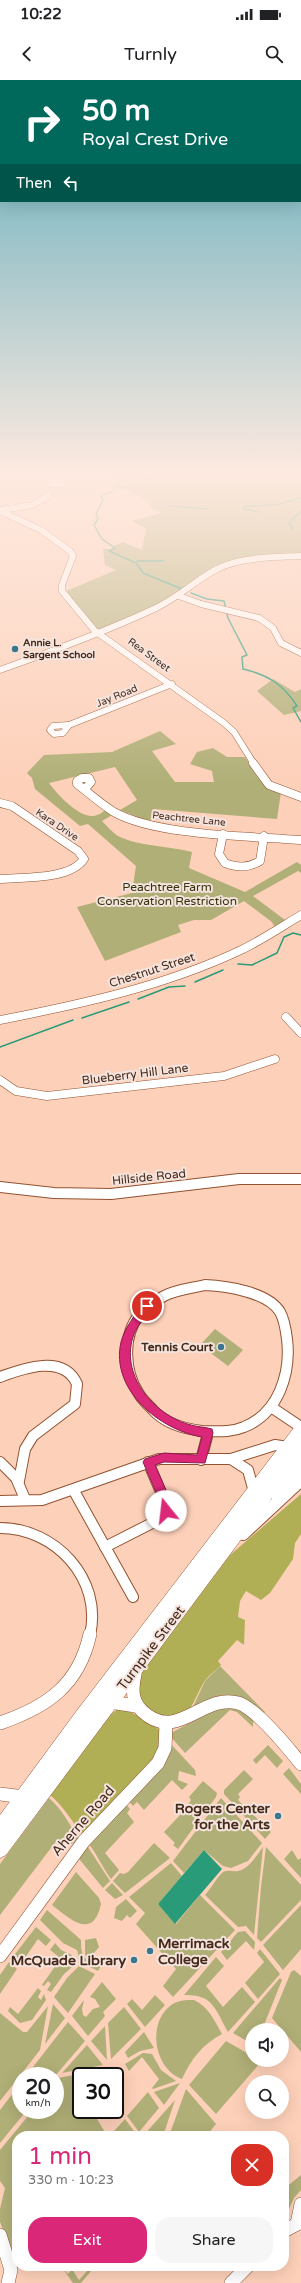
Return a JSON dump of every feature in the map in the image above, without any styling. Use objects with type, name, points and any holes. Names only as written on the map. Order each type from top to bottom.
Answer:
[{"type":"highway","name":"Turnpike Street","points":[[0,1849],[226,1548],[298,1455],[301,1430]]},
{"type":"highway","name":"Turnpike Street","points":[[0,1830],[254,1492],[298,1455]]},
{"type":"main road","points":[[257,1519],[262,1509],[300,1468],[298,1455]]},
{"type":"main road","points":[[226,1548],[238,1540],[257,1519],[301,1480]]},
{"type":"street","name":"Rea Street","points":[[64,580],[62,591],[99,633],[172,684],[229,728],[264,780],[269,784],[301,797]]},
{"type":"street","points":[[0,670],[99,633],[179,596],[200,580]]},
{"type":"street","points":[[179,596],[201,604],[248,615],[265,622],[275,630],[281,643],[301,654]]},
{"type":"street","name":"Jay Road","points":[[69,725],[172,684]]},
{"type":"street","name":"Peachtree Lane","points":[[86,789],[114,812],[144,824],[180,830],[301,840]]},
{"type":"street","name":"Kara Drive","points":[[0,803],[12,806],[78,851],[84,859],[80,866],[65,873],[0,879]]},
{"type":"street","points":[[223,834],[219,854],[225,864],[235,867],[245,867],[260,861],[264,836]]},
{"type":"street","name":"Chestnut Street","points":[[0,1020],[106,997],[191,970],[240,951],[301,915]]},
{"type":"street","points":[[286,1017],[301,1033]]},
{"type":"street","name":"Blueberry Hill Lane","points":[[0,1080],[12,1090],[25,1094],[47,1096],[224,1076],[246,1071],[274,1059]]},
{"type":"street","name":"Hillside Road","points":[[0,1187],[54,1193],[111,1194],[239,1179],[301,1179]]},
{"type":"street","points":[[205,1285],[235,1288],[251,1293],[279,1312],[294,1336],[297,1364],[294,1377],[274,1409],[258,1421],[241,1428],[208,1433],[189,1430],[161,1416],[139,1396],[131,1384],[125,1357],[130,1331],[147,1306],[173,1291],[205,1285]]},
{"type":"street","points":[[0,1377],[33,1367],[49,1366],[71,1374],[77,1379],[78,1385],[75,1404],[47,1424],[34,1436],[26,1447],[19,1481]]},
{"type":"street","points":[[274,1409],[301,1427]]},
{"type":"street","points":[[201,1460],[208,1433]]},
{"type":"street","points":[[0,1500],[42,1500],[74,1491],[148,1462],[164,1458],[201,1460],[232,1459],[275,1445],[298,1455]]},
{"type":"street","points":[[232,1459],[248,1470],[254,1492]]},
{"type":"street","points":[[0,1462],[8,1468],[19,1481],[25,1500]]},
{"type":"street","points":[[105,1546],[164,1517],[166,1504],[148,1462]]},
{"type":"street","points":[[74,1491],[133,1597]]},
{"type":"street","points":[[0,1528],[29,1532],[62,1550],[78,1570],[84,1581],[91,1602],[92,1620],[90,1637],[83,1661],[62,1690],[33,1712],[0,1722]]},
{"type":"street","points":[[136,1669],[132,1694],[136,1706],[147,1716],[166,1724],[179,1722],[218,1702],[240,1704],[257,1717],[300,1760]]},
{"type":"street","points":[[110,1702],[136,1706]]},
{"type":"street","name":"Aherne Road","points":[[0,1956],[84,1840],[158,1763],[165,1748],[166,1724]]},
{"type":"street","points":[[0,1794],[24,1797]]},
{"type":"street","points":[[289,2229],[299,2225],[298,2211],[301,2204]]},
{"type":"street","points":[[0,2235],[11,2270],[9,2282]]},
{"type":"street","points":[[231,2283],[243,2271]]},
{"type":"green space","points":[[93,580],[196,580],[165,602],[97,630],[64,592]]},
{"type":"green space","points":[[273,679],[295,692],[301,689],[301,711],[284,715],[257,691]]},
{"type":"green space","name":"Peachtree Farm Conservation Restriction","points":[[160,731],[176,744],[152,751],[175,782],[214,782],[212,771],[190,764],[197,752],[213,748],[227,757],[245,757],[261,781],[281,792],[277,819],[153,809],[150,822],[120,810],[137,800],[115,767],[49,783],[62,799],[81,813],[95,816],[107,809],[114,814],[102,821],[118,836],[134,842],[192,852],[189,868],[245,892],[297,862],[301,865],[301,873],[298,871],[253,896],[285,920],[274,926],[272,922],[244,901],[211,920],[194,920],[178,925],[181,932],[105,961],[77,907],[132,893],[136,866],[88,824],[80,826],[35,789],[32,778],[27,773],[44,755],[112,752]]},
{"type":"green space","name":"Tennis Court","points":[[215,1329],[243,1350],[228,1366],[200,1345]]},
{"type":"green space","points":[[220,1666],[266,1713],[240,1698],[226,1695],[212,1698],[192,1709],[205,1681]]},
{"type":"green space","points":[[217,1708],[240,1709],[253,1721],[253,1727],[237,1712],[230,1710],[185,1753],[170,1736],[171,1733]]},
{"type":"green space","points":[[169,1742],[195,1770],[196,1776],[179,1771],[178,1780],[188,1784],[182,1790],[172,1780],[144,1810],[137,1802],[133,1806],[128,1800]]},
{"type":"green space","points":[[268,1745],[283,1761],[277,1768],[265,1755],[256,1764],[253,1760]]},
{"type":"green space","points":[[289,1768],[301,1784],[301,1794],[283,1774]]},
{"type":"green space","points":[[244,1770],[253,1779],[238,1794],[240,1797],[238,1800],[271,1832],[265,1839],[224,1794],[224,1790]]},
{"type":"green space","points":[[203,1781],[217,1793],[216,1797],[178,1849],[173,1845],[175,1843],[164,1832],[184,1811],[191,1800],[189,1797]]},
{"type":"green space","points":[[49,1798],[62,1813],[80,1839],[70,1845],[57,1840],[0,1915],[0,1864]]},
{"type":"green space","points":[[221,1798],[262,1843],[248,1861],[231,1868],[223,1866],[204,1850],[184,1873],[173,1861]]},
{"type":"green space","points":[[125,1803],[130,1809],[127,1813],[134,1822],[105,1853],[119,1870],[111,1879],[88,1843]]},
{"type":"green space","points":[[154,1843],[170,1858],[125,1893],[113,1881],[120,1873],[124,1874],[128,1872]]},
{"type":"green space","points":[[86,1844],[110,1881],[103,1888],[80,1860],[79,1856]]},
{"type":"green space","points":[[263,1847],[254,1935],[246,1926],[238,1927],[205,1895],[222,1873],[228,1871],[238,1871],[246,1868]]},
{"type":"green space","points":[[266,1847],[301,1885],[301,1900],[261,1942],[257,1938]]},
{"type":"green space","points":[[292,1850],[298,1860],[301,1858],[301,1878],[284,1859]]},
{"type":"green space","points":[[171,1863],[182,1876],[158,1904],[176,1924],[200,1895],[235,1930],[173,1997],[163,1986],[176,1969],[136,1924],[145,1913],[129,1897]]},
{"type":"green space","points":[[76,1872],[99,1898],[101,1904],[97,1915],[92,1922],[87,1924],[80,1924],[73,1921],[52,1905]]},
{"type":"green space","points":[[112,1883],[123,1895],[115,1899],[105,1890]]},
{"type":"green space","points":[[126,1899],[137,1911],[130,1918],[127,1915],[122,1921],[114,1918],[116,1907]]},
{"type":"green space","points":[[301,1905],[301,1949],[283,1970],[263,1945]]},
{"type":"green space","points":[[47,1910],[81,1940],[82,1952],[86,1960],[89,1962],[97,1957],[102,1964],[98,1971],[80,1962],[77,1950],[63,1943],[40,1920]]},
{"type":"green space","points":[[36,1927],[51,1940],[46,1946],[38,1939],[20,1965],[12,1958]]},
{"type":"green space","points":[[245,1931],[255,1942],[254,1950],[246,1941],[227,1960],[221,1952],[238,1932]]},
{"type":"green space","points":[[96,1938],[99,1947],[92,1958],[87,1958],[85,1954],[85,1940]]},
{"type":"green space","points":[[55,1943],[61,1950],[72,1955],[72,1967],[64,1974],[51,1992],[47,1990],[51,1984],[48,1981],[44,1986],[42,1985],[56,1965],[54,1962],[58,1956],[50,1950]]},
{"type":"green space","points":[[260,1949],[280,1974],[258,1999],[245,1983],[264,1962],[257,1953]]},
{"type":"green space","points":[[216,1957],[224,1966],[206,1986],[223,2007],[242,1987],[255,2002],[228,2032],[212,2004],[201,1997],[184,1995]]},
{"type":"green space","points":[[9,1962],[17,1969],[0,1994],[0,1975]]},
{"type":"green space","points":[[79,1966],[95,1974],[68,2013],[54,1997],[67,1978]]},
{"type":"green space","points":[[294,1970],[301,1976],[301,2052],[289,2038],[289,2023],[276,2023],[272,2018],[291,1972]]},
{"type":"green space","points":[[280,1978],[282,1980],[265,2023],[245,2023],[245,2040],[233,2033]]},
{"type":"green space","points":[[102,1982],[116,1999],[103,2012],[105,2016],[88,2036],[72,2016],[84,2000],[82,2009],[83,2015],[86,2017],[93,2009],[100,2007],[95,1999],[90,1997]]},
{"type":"green space","points":[[38,1988],[41,1991],[38,1997],[41,2000],[44,1994],[46,2000],[32,2020],[20,2023],[8,2011],[10,2007],[18,2014]]},
{"type":"green space","points":[[155,1995],[165,2005],[145,2027],[127,2004],[132,1999],[142,2010]]},
{"type":"green space","points":[[194,2000],[204,2006],[214,2019],[222,2034],[203,2047],[189,2065],[182,2079],[173,2074],[165,2066],[157,2046],[156,2034],[158,2024],[163,2014],[170,2006],[179,2001]]},
{"type":"green space","points":[[53,2004],[65,2018],[45,2044]]},
{"type":"green space","points":[[48,2006],[40,2050],[27,2067],[12,2067],[12,2086],[0,2101],[0,2013],[23,2032],[27,2032]]},
{"type":"green space","points":[[124,2007],[141,2029],[111,2059],[108,2023]]},
{"type":"green space","points":[[68,2022],[85,2041],[63,2067],[33,2067]]},
{"type":"green space","points":[[105,2026],[107,2060],[91,2041]]},
{"type":"green space","points":[[144,2032],[154,2048],[140,2051],[128,2058],[125,2052]]},
{"type":"green space","points":[[226,2041],[245,2052],[245,2067],[257,2067],[250,2075],[245,2075],[245,2080],[216,2114],[189,2085]]},
{"type":"green space","points":[[87,2045],[103,2065],[93,2067],[72,2067],[72,2071],[64,2073]]},
{"type":"green space","points":[[143,2053],[152,2054],[161,2070],[176,2081],[153,2089],[152,2088],[159,2079],[142,2057],[129,2071],[125,2064]]},
{"type":"green space","points":[[72,2075],[72,2119],[97,2119],[104,2131],[16,2131],[26,2119],[64,2119],[64,2077]]},
{"type":"green space","points":[[180,2083],[164,2105],[154,2092]]},
{"type":"green space","points":[[186,2089],[216,2124],[211,2131],[171,2131]]},
{"type":"green space","points":[[148,2092],[159,2108],[140,2131],[138,2131],[127,2116]]},
{"type":"green space","points":[[12,2095],[12,2119],[20,2119],[0,2143],[0,2110]]},
{"type":"green space","points":[[175,2100],[165,2131],[147,2131]]},
{"type":"green space","points":[[125,2119],[134,2131],[114,2131]]},
{"type":"green space","points":[[12,2135],[12,2252],[0,2222],[0,2209],[5,2188],[0,2181],[0,2150]]},
{"type":"green space","points":[[301,2175],[301,2190],[294,2198],[289,2209],[289,2184]]},
{"type":"green space","points":[[65,2271],[68,2274],[70,2271],[73,2271],[79,2280],[87,2271],[91,2271],[81,2283],[73,2283]]},
{"type":"shaded area","points":[[301,1494],[301,1534],[295,1543],[293,1559],[270,1593],[261,1600],[246,1591],[240,1601],[238,1617],[245,1620],[244,1645],[237,1640],[218,1661],[221,1665],[204,1682],[188,1711],[176,1716],[154,1716],[136,1695],[134,1682],[230,1555]]},
{"type":"shaded area","points":[[119,1708],[135,1715],[160,1730],[162,1742],[154,1762],[83,1836],[64,1809],[50,1795],[109,1716]]},
{"type":"shaded area","points":[[204,1850],[222,1869],[175,1924],[158,1904]]},
{"type":"waterway","points":[[160,580],[182,589]]},
{"type":"waterway","points":[[191,593],[207,599],[224,601],[228,618],[247,655],[242,657],[243,669],[260,674],[280,686],[292,698],[297,706],[293,708],[301,722]]},
{"type":"waterway","points":[[238,964],[252,965],[277,953],[284,937],[293,933],[301,935]]},
{"type":"waterway","points":[[195,982],[223,970]]},
{"type":"waterway","points":[[138,999],[169,987],[185,986]]},
{"type":"waterway","points":[[82,1018],[129,1002]]},
{"type":"waterway","points":[[0,1047],[73,1020]]},
{"type":"place","name":"Annie L. Sargent School","points":[[15,649]]},
{"type":"place","name":"Tennis Court","points":[[221,1347]]},
{"type":"place","name":"Rogers Center for the Arts","points":[[278,1816]]},
{"type":"place","name":"Merrimack College","points":[[150,1951]]},
{"type":"place","name":"McQuade Library","points":[[134,1960]]},
{"type":"route","points":[[147,1306],[130,1331],[126,1344],[125,1357],[131,1384],[139,1396],[161,1416],[174,1424],[189,1430],[208,1433],[201,1460],[164,1458],[148,1462],[166,1504],[166,1511]]}]
